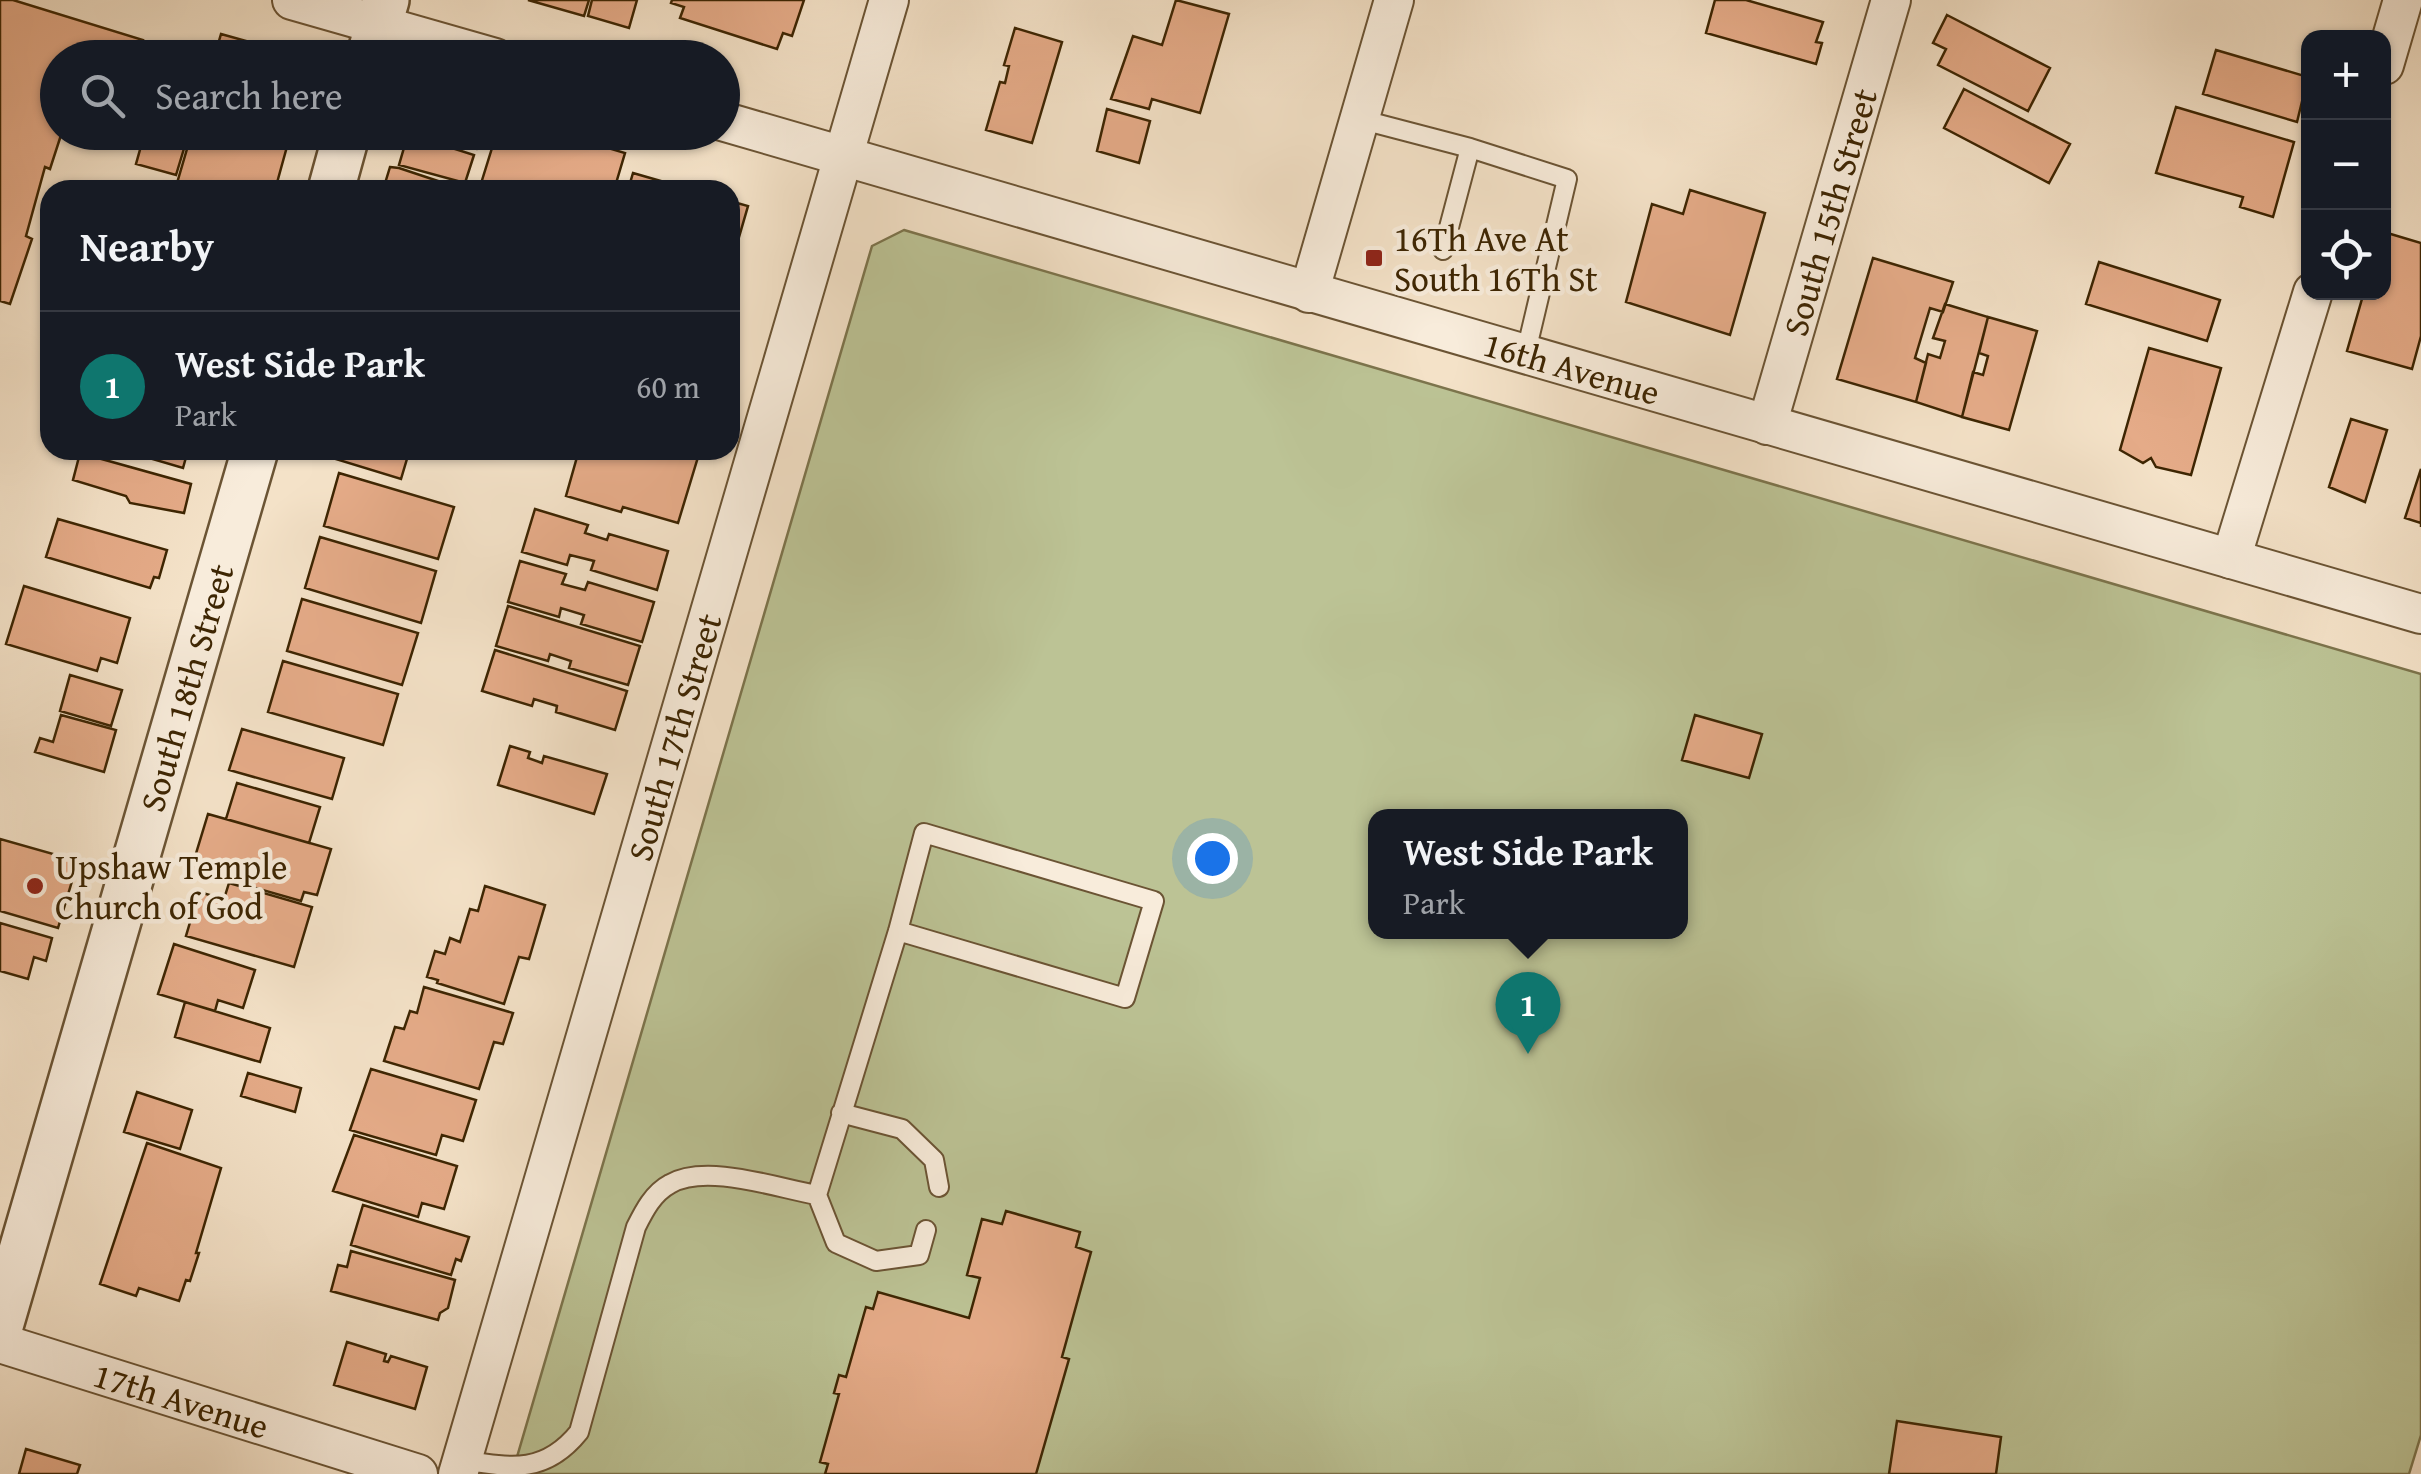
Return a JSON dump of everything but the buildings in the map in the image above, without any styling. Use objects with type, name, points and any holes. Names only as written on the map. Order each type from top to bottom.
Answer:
[{"type":"street","points":[[292,0],[424,40]]},
{"type":"street","name":"South 17th Street","points":[[460,1467],[889,0]]},
{"type":"street","points":[[1309,294],[1394,0]]},
{"type":"street","name":"South 15th Street","points":[[1767,425],[1891,0]]},
{"type":"street","points":[[2391,42],[2404,0]]},
{"type":"street","name":"16th Avenue","points":[[740,127],[2421,614]]},
{"type":"street","points":[[334,180],[343,150]]},
{"type":"street","points":[[2231,559],[2311,300]]},
{"type":"street","name":"South 18th Street","points":[[0,1326],[252,460]]},
{"type":"street","name":"17th Avenue","points":[[0,1343],[418,1474]]},
{"type":"lane","points":[[1359,120],[1470,148],[1567,179],[1525,356]]},
{"type":"lane","points":[[1443,250],[1470,148]]},
{"type":"lane","points":[[898,931],[1125,998],[1154,901],[924,833],[818,1195],[836,1242],[876,1262],[919,1255],[926,1230]]},
{"type":"lane","points":[[841,1113],[902,1129],[934,1160],[939,1186]]},
{"type":"lane","points":[[460,1467],[520,1468],[562,1454],[579,1432],[636,1227],[646,1206],[670,1183],[712,1174],[818,1195]]},
{"type":"green space","points":[[904,230],[2421,674],[2421,1435],[2409,1474],[512,1474],[872,246]]},
{"type":"place","name":"16Th Ave At South 16Th St","points":[[1374,258]]},
{"type":"place","name":"Upshaw Temple Church of God","points":[[35,886]]},
{"type":"place","name":"West Side Park","points":[[1528,1054]]}]
